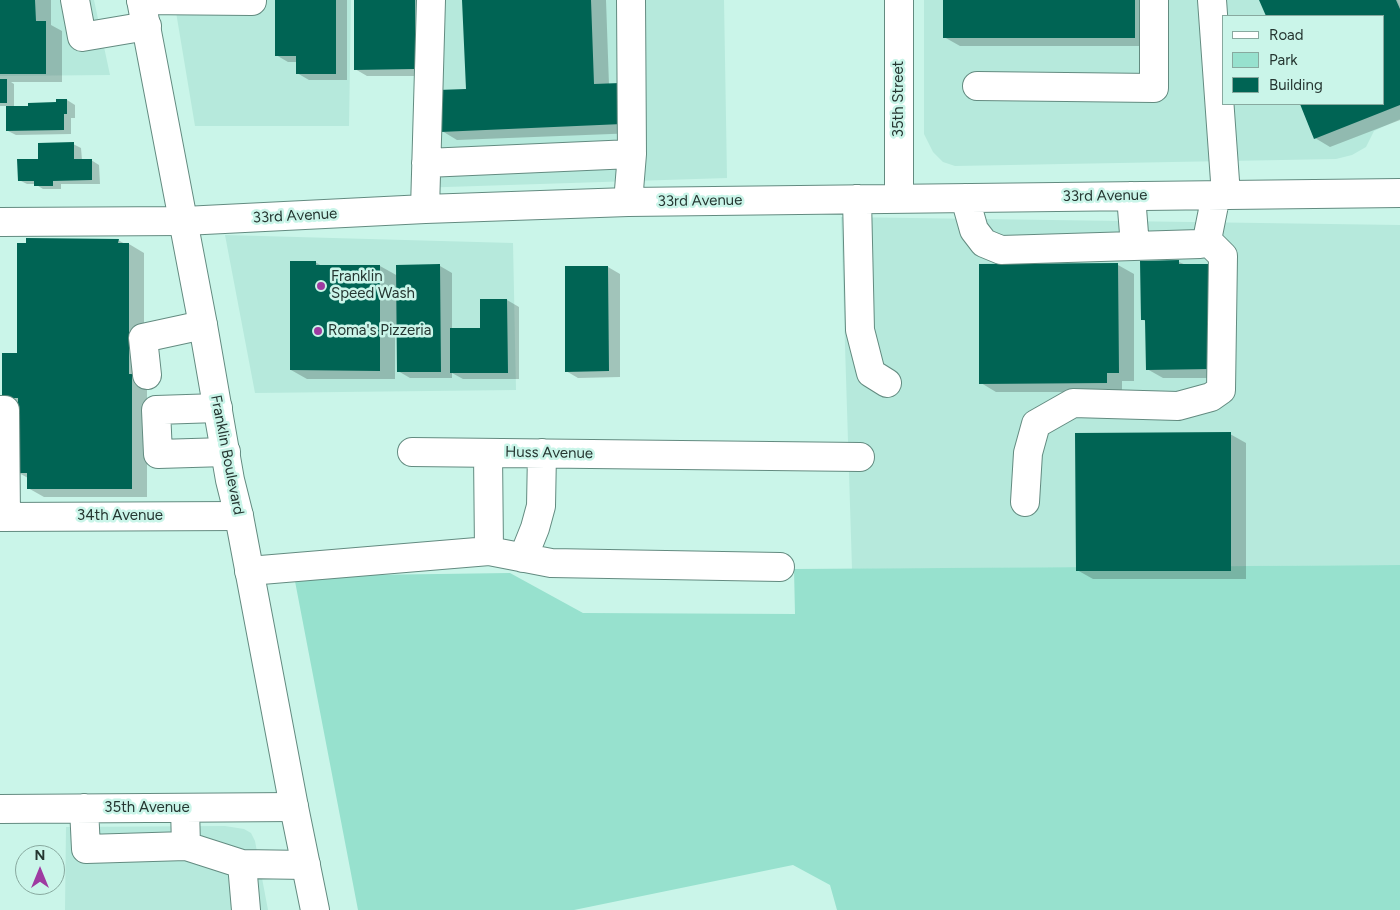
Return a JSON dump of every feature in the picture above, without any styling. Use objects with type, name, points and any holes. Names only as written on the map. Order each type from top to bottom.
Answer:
[{"type":"street","points":[[75,0],[82,37],[146,26]]},
{"type":"street","points":[[141,0],[252,1]]},
{"type":"street","name":"Franklin Boulevard","points":[[141,0],[184,221],[230,480],[239,516],[315,910]]},
{"type":"street","points":[[425,209],[431,0]]},
{"type":"street","points":[[628,202],[632,154],[632,0]]},
{"type":"street","name":"35th Street","points":[[899,0],[899,199]]},
{"type":"street","points":[[977,86],[1154,88],[1154,0]]},
{"type":"street","points":[[965,198],[974,230],[984,243],[1001,250],[1200,244],[1207,240],[1221,195],[1212,0]]},
{"type":"street","points":[[426,163],[632,154]]},
{"type":"street","name":"33rd Avenue","points":[[0,222],[184,221],[425,209],[628,202],[1400,193]]},
{"type":"street","points":[[1131,196],[1135,246]]},
{"type":"street","points":[[857,199],[860,330],[871,373],[887,383]]},
{"type":"street","points":[[1025,502],[1028,453],[1036,424],[1073,403],[1178,406],[1211,397],[1221,390],[1223,256],[1207,240]]},
{"type":"street","points":[[147,375],[143,338],[203,325]]},
{"type":"street","points":[[218,408],[156,410],[158,454],[226,452]]},
{"type":"street","points":[[0,410],[5,410],[3,517]]},
{"type":"street","points":[[412,452],[488,453]]},
{"type":"street","name":"Huss Avenue","points":[[489,551],[488,453],[860,457]]},
{"type":"street","points":[[524,558],[536,528],[541,506],[542,454]]},
{"type":"street","name":"34th Avenue","points":[[3,517],[239,516]]},
{"type":"street","points":[[249,571],[489,551],[551,562],[780,567]]},
{"type":"street","name":"35th Avenue","points":[[0,809],[294,807]]},
{"type":"street","points":[[84,808],[86,849],[186,846],[242,864],[306,865]]},
{"type":"street","points":[[185,808],[186,846]]},
{"type":"street","points":[[242,864],[246,910]]},
{"type":"shaded area","points":[[0,0],[94,0],[110,75],[0,76]]},
{"type":"shaded area","points":[[174,0],[351,0],[349,126],[195,126]]},
{"type":"shaded area","points":[[415,0],[724,0],[727,178],[415,188]]},
{"type":"shaded area","points":[[924,0],[1397,0],[1400,6],[1400,119],[1374,131],[1366,147],[1352,155],[1336,159],[955,166],[943,162],[933,152],[924,134]]},
{"type":"shaded area","points":[[841,217],[1400,225],[1400,565],[852,569]]},
{"type":"shaded area","points":[[225,235],[513,243],[516,390],[255,393]]},
{"type":"shaded area","points":[[225,826],[244,829],[251,833],[255,841],[268,910],[65,910],[66,827]]},
{"type":"green space","points":[[1400,565],[1400,910],[837,910],[830,885],[793,865],[574,910],[358,910],[294,576],[510,573],[583,613],[795,614],[794,569]]},
{"type":"building","points":[[0,0],[35,0],[36,21],[46,21],[46,74],[0,74]]},
{"type":"building","points":[[275,0],[336,0],[336,74],[296,74],[296,56],[275,56]]},
{"type":"building","points":[[354,0],[415,0],[415,69],[354,70]]},
{"type":"building","points":[[462,0],[591,0],[594,84],[620,83],[622,124],[440,132],[438,90],[466,89]]},
{"type":"building","points":[[943,0],[1135,0],[1135,38],[943,38]]},
{"type":"building","points":[[1259,0],[1396,0],[1400,9],[1400,105],[1314,139],[1300,105],[1385,105],[1385,15],[1266,15]]},
{"type":"building","points":[[0,79],[7,79],[7,103],[0,103]]},
{"type":"building","points":[[56,99],[67,99],[67,114],[64,114],[64,130],[6,131],[6,106],[28,106],[28,103],[56,102]]},
{"type":"building","points":[[74,142],[74,159],[92,159],[92,180],[53,181],[53,186],[34,186],[34,181],[18,181],[17,159],[38,159],[38,143]]},
{"type":"building","points":[[26,238],[119,239],[118,243],[129,243],[129,374],[132,374],[132,489],[27,489],[27,473],[18,473],[18,398],[2,398],[2,353],[17,353],[17,243],[26,243]]},
{"type":"building","points":[[1179,260],[1179,264],[1210,264],[1211,369],[1146,370],[1145,320],[1141,320],[1140,261]]},
{"type":"building","points":[[290,261],[316,261],[316,265],[380,265],[380,371],[290,370]]},
{"type":"building","points":[[1118,263],[1119,373],[1107,373],[1107,383],[979,384],[979,264]]},
{"type":"building","points":[[440,264],[441,372],[397,372],[396,265]]},
{"type":"building","points":[[565,266],[608,266],[609,371],[565,372]]},
{"type":"building","points":[[480,299],[507,299],[508,373],[450,373],[450,328],[480,328]]},
{"type":"building","points":[[1231,432],[1231,571],[1076,571],[1075,433]]},
{"type":"place","name":"Franklin Speed Wash","points":[[321,286]]},
{"type":"place","name":"Roma's Pizzeria","points":[[318,331]]}]
